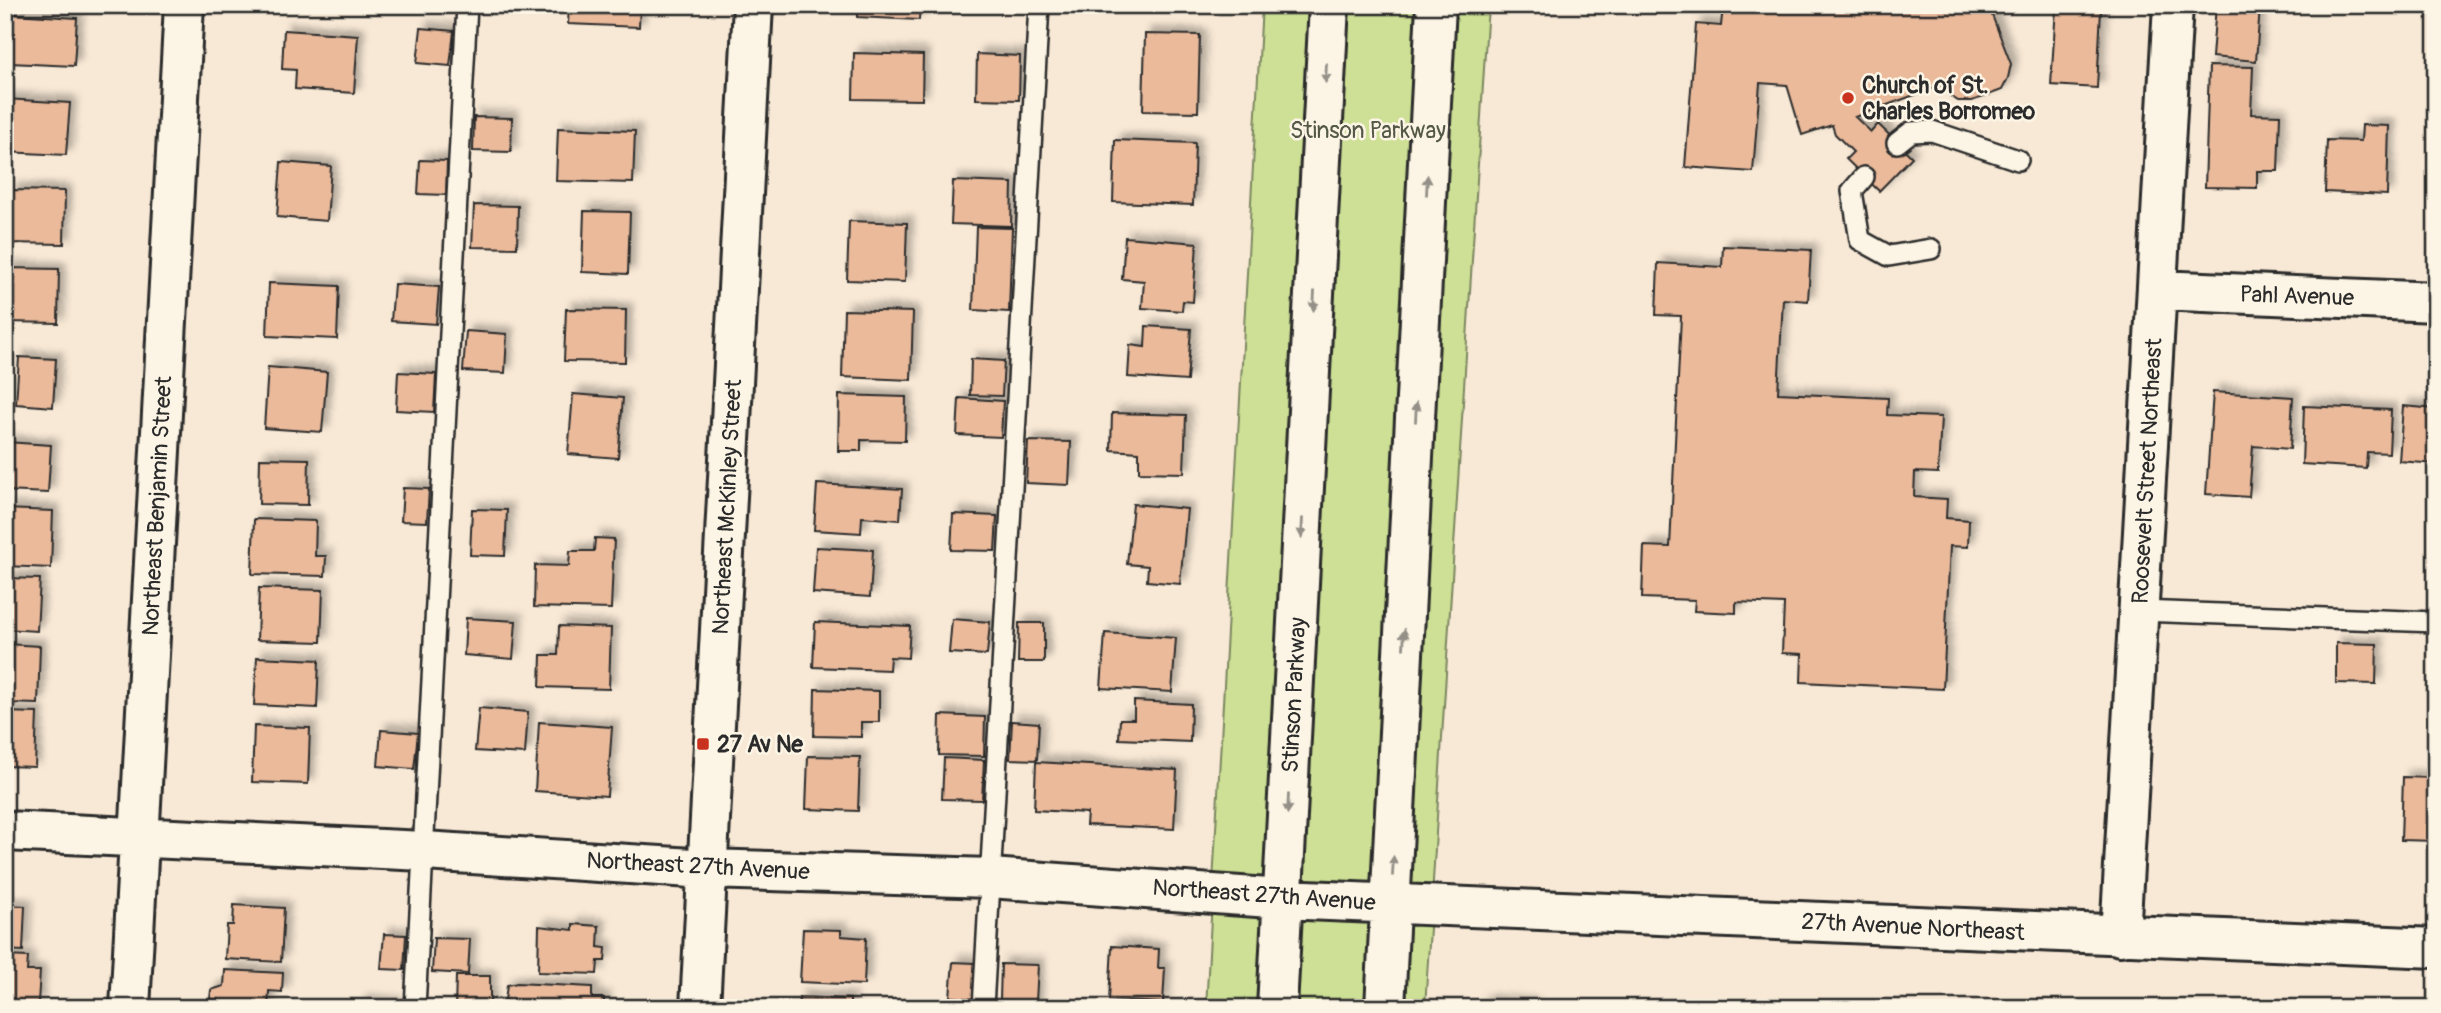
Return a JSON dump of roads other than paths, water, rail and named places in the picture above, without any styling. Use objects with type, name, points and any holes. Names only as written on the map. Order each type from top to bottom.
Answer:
[{"type":"street","name":"Northeast Benjamin Street","points":[[130,1008],[184,5]]},
{"type":"street","name":"Northeast McKinley Street","points":[[700,1008],[753,5]]},
{"type":"street","name":"Stinson Parkway","points":[[1277,1008],[1329,5]]},
{"type":"street","points":[[1385,1008],[1436,5]]},
{"type":"street","name":"Roosevelt Street Northeast","points":[[2120,936],[2173,5]]},
{"type":"street","name":"Pahl Avenue","points":[[2158,290],[2436,302]]},
{"type":"street","name":"Northeast 27th Avenue","points":[[5,831],[424,851],[708,869],[990,878],[1283,899],[1391,903]]},
{"type":"street","name":"27th Avenue Northeast","points":[[1391,903],[2436,948]]},
{"type":"lane","points":[[415,1008],[467,5]]},
{"type":"lane","points":[[983,1008],[1039,5]]},
{"type":"lane","points":[[1897,143],[1911,132],[1933,131],[2018,160]]},
{"type":"lane","points":[[1864,177],[1852,191],[1860,240],[1889,256],[1931,249]]},
{"type":"lane","points":[[2139,611],[2436,622]]},
{"type":"place","name":"Church of St. Charles Borromeo","points":[[1848,98]]},
{"type":"place","name":"27 Av Ne","points":[[703,744]]}]
